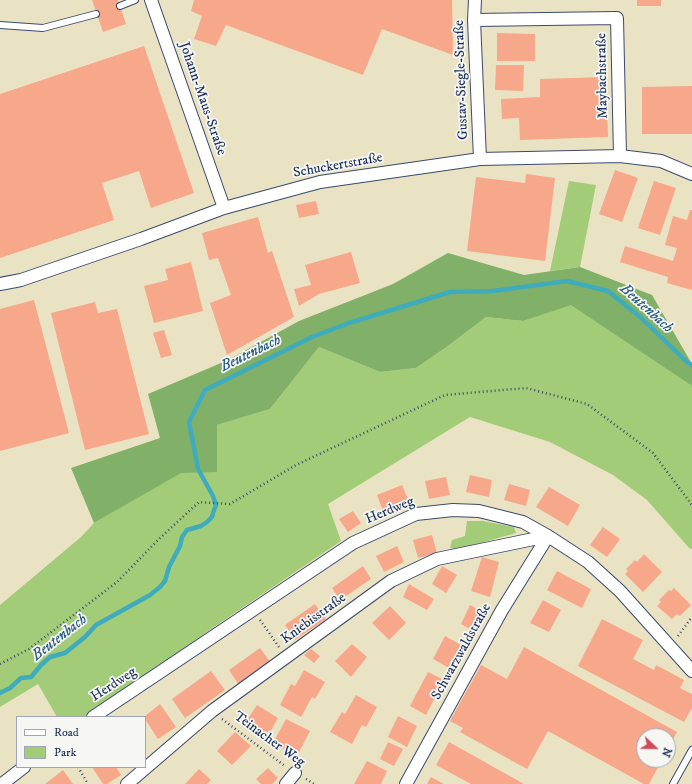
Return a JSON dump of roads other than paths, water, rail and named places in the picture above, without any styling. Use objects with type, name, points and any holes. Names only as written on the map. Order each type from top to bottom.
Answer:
[{"type":"street","name":"Johann-Maus-Straße","points":[[151,0],[224,208]]},
{"type":"street","name":"Gustav-Siegle-Straße","points":[[475,0],[474,20],[480,159]]},
{"type":"street","name":"Maybachstraße","points":[[474,20],[617,18],[620,156]]},
{"type":"street","name":"Schuckertstraße","points":[[0,284],[21,280],[141,239],[224,208],[320,182],[480,159],[620,156],[661,161],[692,174]]},
{"type":"street","name":"Herdweg","points":[[95,716],[353,543],[416,514],[453,510],[480,511],[523,522],[588,562],[620,592],[692,671]]},
{"type":"street","name":"Kniebisstraße","points":[[146,768],[212,711],[391,581],[437,559],[548,536]]},
{"type":"street","name":"Schwarzwaldstraße","points":[[406,784],[502,610],[548,536]]},
{"type":"street","points":[[2,784],[23,768]]},
{"type":"street","name":"Kniebisstraße","points":[[127,784],[146,768]]},
{"type":"street","points":[[286,784],[295,773]]},
{"type":"lane","points":[[120,6],[135,0]]},
{"type":"lane","points":[[0,25],[44,28],[96,14]]},
{"type":"lane","points":[[673,784],[692,750]]},
{"type":"waterway","name":"Beutenbach","points":[[0,693],[10,688],[21,678],[31,677],[50,657],[65,653],[85,637],[96,625],[150,595],[160,587],[165,581],[169,567],[180,546],[182,537],[187,530],[201,526],[207,522],[212,517],[216,505],[213,496],[198,469],[189,422],[205,390],[312,337],[349,323],[450,292],[493,291],[567,281],[608,291],[639,316],[692,365]]}]
